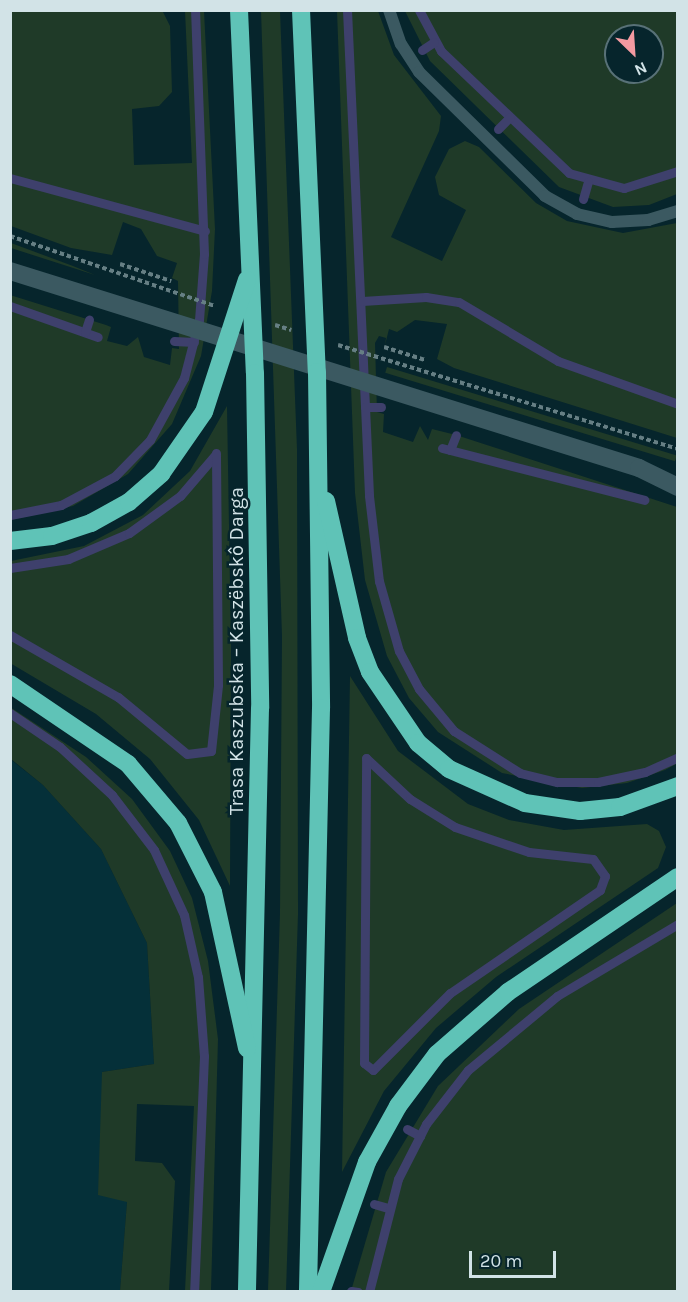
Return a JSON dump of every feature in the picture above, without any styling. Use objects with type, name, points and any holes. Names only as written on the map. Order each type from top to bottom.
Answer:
[{"type":"highway","name":"Trasa Kaszubska – Kaszëbskô Darga","points":[[239,10],[252,267],[260,708],[254,1079],[247,1292]]},
{"type":"highway","points":[[301,10],[318,464],[320,924],[308,1292]]},
{"type":"highway","points":[[10,541],[52,536],[91,523],[129,502],[161,474],[204,412],[252,267]]},
{"type":"highway","points":[[318,464],[357,638],[392,710],[418,743],[449,769],[525,803],[580,811],[620,807],[678,786]]},
{"type":"highway","points":[[10,684],[88,732],[128,764],[178,823],[213,892],[254,1079]]},
{"type":"highway","points":[[321,1292],[367,1162],[398,1106],[437,1054],[508,992],[678,877]]},
{"type":"main road","points":[[10,270],[639,468],[678,487]]},
{"type":"main road","points":[[639,468],[678,473]]},
{"type":"lane","points":[[389,10],[401,44],[419,72],[545,196],[577,214],[612,222],[648,220],[678,211]]},
{"type":"path","points":[[10,236],[166,291]]},
{"type":"path","points":[[120,264],[171,281]]},
{"type":"path","points":[[384,347],[425,360]]},
{"type":"path","points":[[387,360],[678,449]]},
{"type":"shaded area","points":[[10,759],[43,785],[101,849],[147,943],[154,1064],[102,1072],[127,1202],[120,1291],[11,1291]]},
{"type":"green space","points":[[162,10],[170,26],[172,92],[159,106],[132,109],[134,165],[192,163],[185,11],[204,11],[215,229],[212,291],[201,356],[172,424],[128,474],[73,506],[11,520],[10,295],[111,327],[107,341],[127,346],[138,337],[144,357],[170,365],[172,348],[179,349],[178,281],[172,278],[177,263],[157,256],[141,229],[123,222],[112,255],[71,248],[11,226],[11,11]]},
{"type":"green space","points":[[261,11],[280,11],[297,449],[298,914],[286,1292],[268,1291],[280,913],[282,636]]},
{"type":"green space","points":[[337,11],[378,11],[394,55],[441,116],[439,131],[391,237],[442,261],[466,210],[439,195],[435,177],[449,149],[465,141],[479,147],[536,203],[567,221],[623,233],[677,223],[677,438],[454,368],[437,359],[447,324],[415,320],[397,332],[389,329],[385,345],[386,338],[379,336],[375,343],[377,412],[384,414],[383,432],[413,442],[420,426],[428,440],[432,429],[456,435],[677,507],[678,763],[665,770],[627,783],[582,788],[502,773],[438,732],[409,698],[387,656],[365,580],[355,493]]},
{"type":"green space","points":[[405,11],[677,11],[677,194],[649,205],[613,207],[559,187],[430,61]]},
{"type":"green space","points":[[11,243],[73,266],[95,275],[11,248]]},
{"type":"green space","points":[[387,367],[677,456],[675,461],[385,373]]},
{"type":"green space","points":[[227,406],[231,646],[230,886],[199,820],[150,759],[96,714],[10,663],[11,561],[84,546],[143,515],[190,471]]},
{"type":"green space","points":[[350,676],[398,751],[468,804],[509,820],[564,830],[647,824],[659,831],[666,847],[658,868],[496,977],[436,1028],[384,1091],[342,1172]]},
{"type":"green space","points":[[10,707],[86,757],[132,799],[170,851],[192,898],[208,961],[218,1039],[211,1291],[185,1291],[194,1106],[137,1104],[135,1161],[162,1163],[175,1181],[169,1291],[120,1291],[127,1202],[98,1195],[102,1072],[154,1064],[147,943],[101,849],[43,785],[11,759]]},
{"type":"green space","points":[[677,903],[677,1291],[351,1291],[386,1172],[438,1086],[519,1009]]},
{"type":"waterway","points":[[10,515],[61,505],[115,476],[150,440],[184,378],[199,320],[204,254],[195,10]]},
{"type":"waterway","points":[[347,10],[369,496],[379,581],[399,651],[419,689],[454,731],[520,773],[557,782],[598,782],[645,772],[678,757]]},
{"type":"waterway","points":[[419,10],[441,51],[569,173],[624,188],[678,171]]},
{"type":"waterway","points":[[422,50],[434,42]]},
{"type":"waterway","points":[[498,129],[509,118]]},
{"type":"waterway","points":[[10,178],[205,231]]},
{"type":"waterway","points":[[583,199],[588,182]]},
{"type":"waterway","points":[[362,301],[426,297],[459,302],[558,361],[678,404]]},
{"type":"waterway","points":[[10,306],[98,337]]},
{"type":"waterway","points":[[85,332],[89,320]]},
{"type":"waterway","points":[[174,341],[194,342]]},
{"type":"waterway","points":[[365,407],[381,407]]},
{"type":"waterway","points":[[450,450],[456,435]]},
{"type":"waterway","points":[[442,448],[644,500]]},
{"type":"waterway","points":[[10,635],[118,697],[187,754],[211,751],[218,685],[216,453]]},
{"type":"waterway","points":[[10,568],[68,559],[129,533],[180,496],[216,454]]},
{"type":"waterway","points":[[10,713],[60,747],[112,795],[154,850],[184,915],[198,977],[204,1056],[194,1292]]},
{"type":"waterway","points":[[366,758],[410,799],[455,827],[529,852],[593,859],[605,876],[600,890],[450,993],[373,1070],[364,1063],[366,758]]},
{"type":"waterway","points":[[369,1292],[398,1179],[426,1124],[468,1070],[557,996],[678,924]]},
{"type":"waterway","points":[[407,1129],[420,1136]]},
{"type":"waterway","points":[[374,1204],[388,1208]]},
{"type":"waterway","points":[[351,1291],[358,1292]]}]
